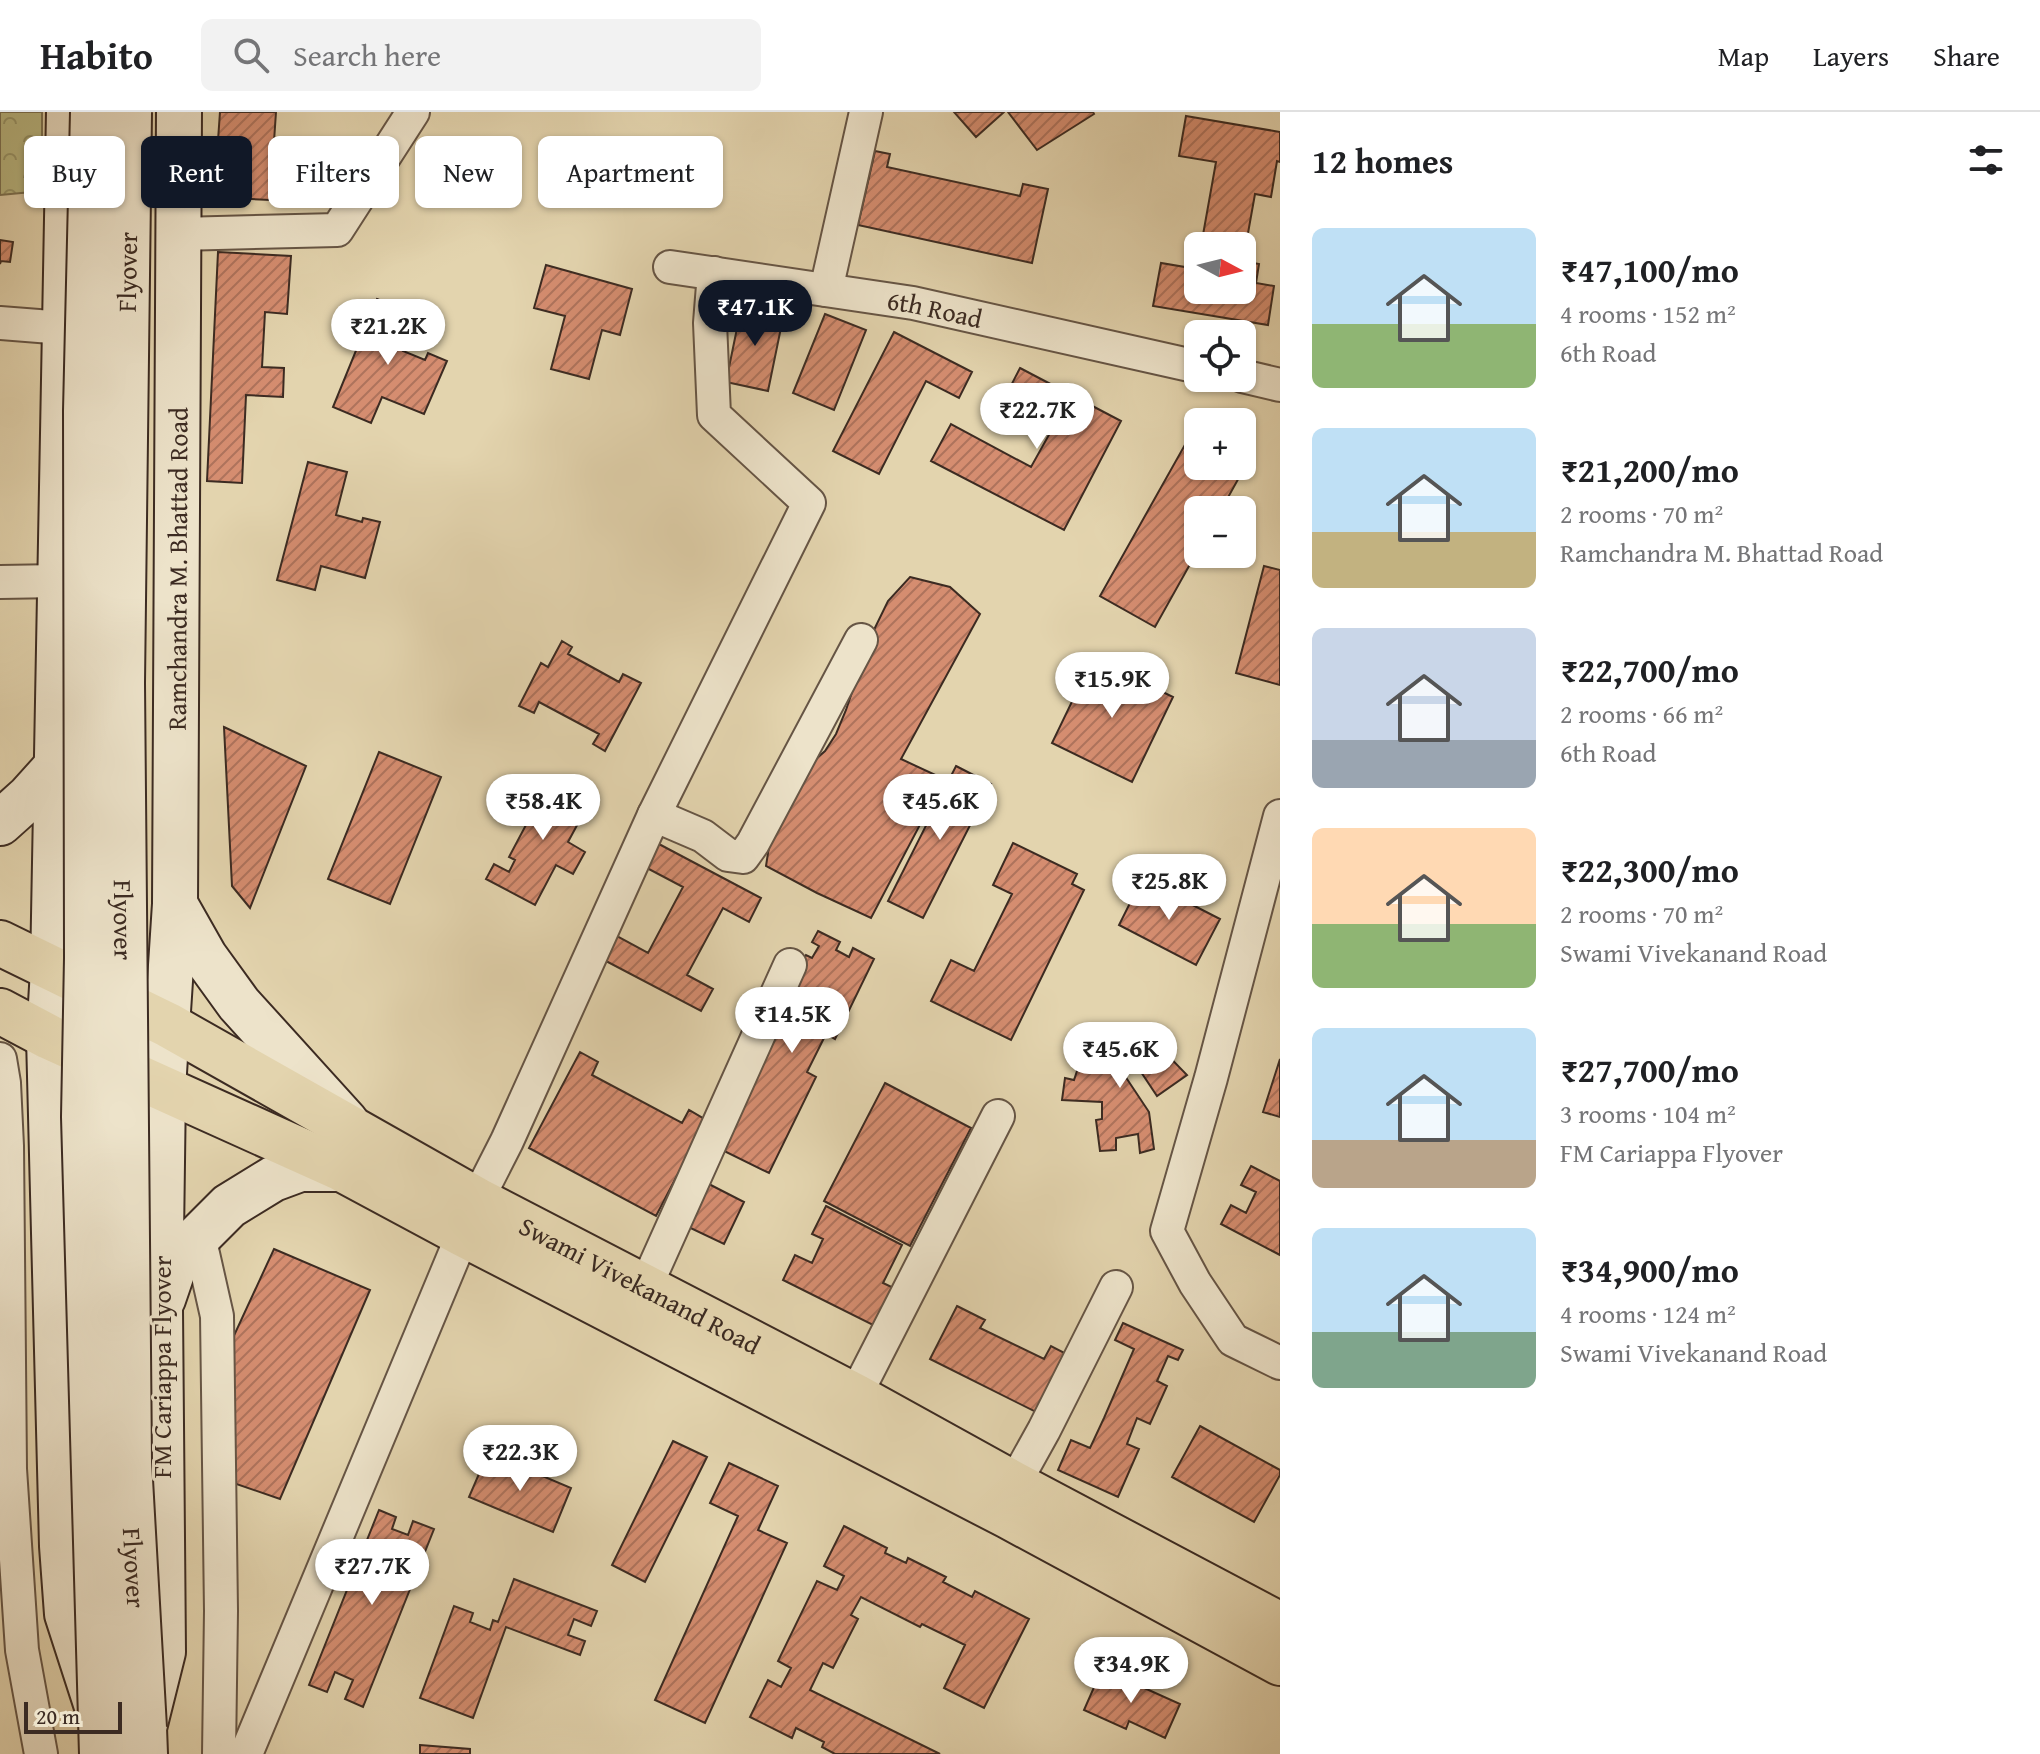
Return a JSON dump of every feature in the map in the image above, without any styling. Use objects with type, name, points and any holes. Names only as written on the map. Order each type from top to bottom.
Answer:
[{"type":"main road","points":[[69,112],[53,970],[49,1037],[67,1614],[101,1737]]},
{"type":"main road","name":"Flyover","points":[[93,112],[86,411],[87,958],[84,1117],[101,1737]]},
{"type":"main road","name":"Flyover","points":[[129,112],[122,731],[129,1462],[144,1741]]},
{"type":"main road","name":"Ramchandra M. Bhattad Road","points":[[168,1025],[175,904],[179,112]]},
{"type":"main road","points":[[0,823],[56,767]]},
{"type":"main road","points":[[160,1319],[174,1267],[229,1206],[273,1179],[347,1149],[205,957],[175,904]]},
{"type":"main road","name":"Swami Vivekanand Road","points":[[0,943],[168,1025],[347,1149],[1008,1516],[1280,1663]]},
{"type":"main road","name":"Swami Vivekanand Road","points":[[0,1011],[49,1037],[163,1088],[347,1149]]},
{"type":"main road","name":"FM Cariappa Flyover","points":[[144,1741],[163,1652],[160,1319],[163,1088],[168,1025]]},
{"type":"main road","name":"Swami Vivekanand Road","points":[[470,1217],[645,1288],[855,1396],[1280,1625]]},
{"type":"street","points":[[179,234],[337,230],[413,112]]},
{"type":"street","points":[[826,290],[866,112]]},
{"type":"street","name":"6th Road","points":[[670,267],[913,303],[1184,364]]},
{"type":"street","points":[[246,1754],[470,1217],[654,815],[809,503],[714,415],[710,323],[714,273]]},
{"type":"street","points":[[0,323],[64,328]]},
{"type":"street","points":[[1256,379],[1280,385]]},
{"type":"street","points":[[0,582],[59,581]]},
{"type":"street","points":[[654,815],[703,836],[728,855],[743,857],[861,640]]},
{"type":"street","points":[[1280,816],[1167,1231],[1195,1283],[1233,1340],[1280,1363]]},
{"type":"street","points":[[645,1288],[790,965]]},
{"type":"street","points":[[0,1059],[7,1146],[10,1469],[7,1535],[11,1650],[41,1754]]},
{"type":"street","points":[[855,1396],[998,1116]]},
{"type":"street","points":[[199,1236],[217,1316],[221,1611],[219,1754]]},
{"type":"street","points":[[1014,1484],[1116,1287]]},
{"type":"green space","points":[[0,112],[42,112],[42,136],[24,136],[24,193],[0,195]]},
{"type":"building","points":[[220,112],[276,112],[274,136],[268,136],[268,200],[252,199],[252,136],[218,136]]},
{"type":"building","points":[[954,112],[1004,112],[976,137]]},
{"type":"building","points":[[1008,112],[1093,112],[1094,114],[1037,150]]},
{"type":"building","points":[[1186,116],[1280,132],[1280,162],[1277,161],[1271,197],[1255,194],[1248,232],[1204,232],[1216,162],[1179,156]]},
{"type":"building","points":[[875,151],[890,154],[887,167],[1020,196],[1023,184],[1048,189],[1032,263],[858,225]]},
{"type":"building","points":[[0,240],[13,242],[10,262],[1,261],[0,264]]},
{"type":"building","points":[[218,252],[291,256],[287,314],[265,312],[262,367],[284,368],[283,397],[246,395],[242,483],[207,481]]},
{"type":"building","points":[[1161,263],[1184,267],[1184,304],[1256,304],[1256,283],[1274,286],[1268,325],[1256,323],[1256,320],[1238,320],[1153,306]]},
{"type":"building","points":[[546,265],[632,289],[620,335],[602,330],[589,379],[551,369],[565,316],[534,308]]},
{"type":"building","points":[[377,299],[417,316],[403,351],[425,360],[428,353],[447,361],[424,414],[382,397],[371,423],[333,407]]},
{"type":"building","points":[[742,304],[784,313],[768,391],[726,382]]},
{"type":"building","points":[[825,314],[866,330],[834,410],[793,393]]},
{"type":"building","points":[[894,332],[972,372],[959,398],[926,381],[879,474],[833,451]]},
{"type":"building","points":[[1020,368],[1121,421],[1064,530],[931,461],[951,424],[1031,467],[1050,433],[1000,407]]},
{"type":"building","points":[[1184,446],[1184,480],[1238,480],[1229,496],[1184,496],[1184,568],[1188,568],[1155,627],[1100,596]]},
{"type":"building","points":[[308,462],[347,472],[336,515],[362,522],[363,518],[380,522],[365,578],[321,566],[315,590],[277,580]]},
{"type":"building","points":[[1264,566],[1280,570],[1280,685],[1236,673]]},
{"type":"building","points":[[910,577],[950,587],[980,614],[901,759],[944,779],[871,918],[766,866],[774,814],[795,777],[825,751],[836,734],[871,636],[888,601]]},
{"type":"building","points":[[562,641],[572,647],[568,654],[619,682],[623,674],[641,683],[605,751],[593,744],[599,734],[539,702],[534,713],[519,706],[541,663],[548,667]]},
{"type":"building","points":[[1093,658],[1173,697],[1132,782],[1052,743]]},
{"type":"building","points":[[224,727],[306,766],[250,908],[232,886]]},
{"type":"building","points":[[379,752],[441,777],[390,904],[328,879]]},
{"type":"building","points":[[956,766],[991,784],[923,918],[888,901]]},
{"type":"building","points":[[535,776],[588,805],[568,842],[585,852],[573,874],[556,865],[535,905],[486,879],[494,864],[509,872],[515,860],[509,857],[535,808],[522,801]]},
{"type":"building","points":[[657,843],[761,898],[749,922],[723,908],[687,975],[713,989],[701,1011],[604,960],[617,936],[648,953],[683,887],[645,867]]},
{"type":"building","points":[[1013,843],[1077,874],[1072,884],[1084,890],[1011,1040],[931,1001],[951,960],[974,971],[1012,894],[993,885]]},
{"type":"building","points":[[1142,879],[1220,919],[1196,965],[1119,925]]},
{"type":"building","points":[[818,931],[840,942],[836,950],[849,957],[853,948],[874,959],[835,1039],[826,1034],[807,1072],[816,1077],[769,1173],[712,1145],[768,1032],[781,1038],[797,1006],[784,1000],[806,955],[812,958],[819,946],[812,942]]},
{"type":"building","points":[[1077,1034],[1116,1065],[1152,1039],[1187,1075],[1157,1096],[1137,1066],[1125,1076],[1149,1112],[1154,1149],[1140,1153],[1138,1134],[1116,1138],[1116,1150],[1100,1151],[1096,1120],[1102,1119],[1102,1102],[1062,1100],[1065,1078],[1074,1080],[1080,1062],[1067,1058]]},
{"type":"building","points":[[580,1052],[598,1062],[592,1075],[682,1123],[689,1110],[706,1120],[656,1216],[529,1148]]},
{"type":"building","points":[[1280,1059],[1280,1117],[1263,1112]]},
{"type":"building","points":[[885,1083],[971,1128],[910,1246],[824,1201]]},
{"type":"building","points":[[1251,1166],[1280,1181],[1280,1255],[1221,1224],[1231,1205],[1246,1213],[1256,1192],[1241,1185]]},
{"type":"building","points":[[701,1180],[744,1202],[724,1244],[680,1223]]},
{"type":"building","points":[[826,1206],[902,1245],[883,1283],[900,1291],[881,1329],[783,1280],[795,1255],[812,1263],[823,1239],[812,1234]]},
{"type":"building","points":[[274,1249],[370,1290],[280,1499],[222,1479],[225,1355]]},
{"type":"building","points":[[957,1306],[985,1320],[980,1328],[1044,1359],[1051,1346],[1078,1360],[1050,1419],[930,1359]]},
{"type":"building","points":[[1123,1323],[1183,1350],[1178,1360],[1168,1356],[1157,1381],[1167,1386],[1150,1424],[1137,1418],[1127,1444],[1139,1449],[1118,1497],[1058,1470],[1071,1440],[1090,1448],[1104,1418],[1134,1349],[1115,1340]]},
{"type":"building","points":[[1200,1426],[1280,1470],[1254,1522],[1172,1477]]},
{"type":"building","points":[[673,1441],[707,1457],[645,1582],[612,1565]]},
{"type":"building","points":[[488,1453],[571,1488],[553,1532],[469,1497]]},
{"type":"building","points":[[729,1463],[778,1486],[758,1530],[787,1543],[705,1723],[655,1700],[738,1516],[710,1503]]},
{"type":"building","points":[[379,1510],[396,1517],[392,1529],[408,1535],[413,1521],[434,1529],[363,1707],[345,1699],[353,1680],[335,1672],[327,1692],[309,1685]]},
{"type":"building","points":[[844,1526],[887,1548],[885,1553],[906,1563],[908,1558],[946,1577],[943,1582],[972,1597],[975,1591],[1029,1619],[984,1708],[944,1688],[965,1645],[922,1624],[920,1627],[861,1597],[851,1615],[858,1619],[833,1668],[823,1663],[810,1690],[940,1754],[835,1754],[822,1747],[824,1742],[796,1728],[792,1738],[750,1717],[768,1680],[781,1687],[791,1668],[778,1661],[817,1581],[837,1590],[844,1576],[824,1566]]},
{"type":"building","points":[[514,1579],[597,1611],[591,1626],[574,1619],[568,1635],[585,1641],[580,1655],[506,1627],[473,1718],[420,1698],[454,1606],[473,1613],[470,1622],[490,1630],[493,1620],[498,1622]]},
{"type":"building","points":[[1102,1669],[1180,1704],[1165,1738],[1129,1721],[1126,1729],[1084,1710]]},
{"type":"building","points":[[420,1745],[470,1749],[470,1754],[420,1754]]}]
